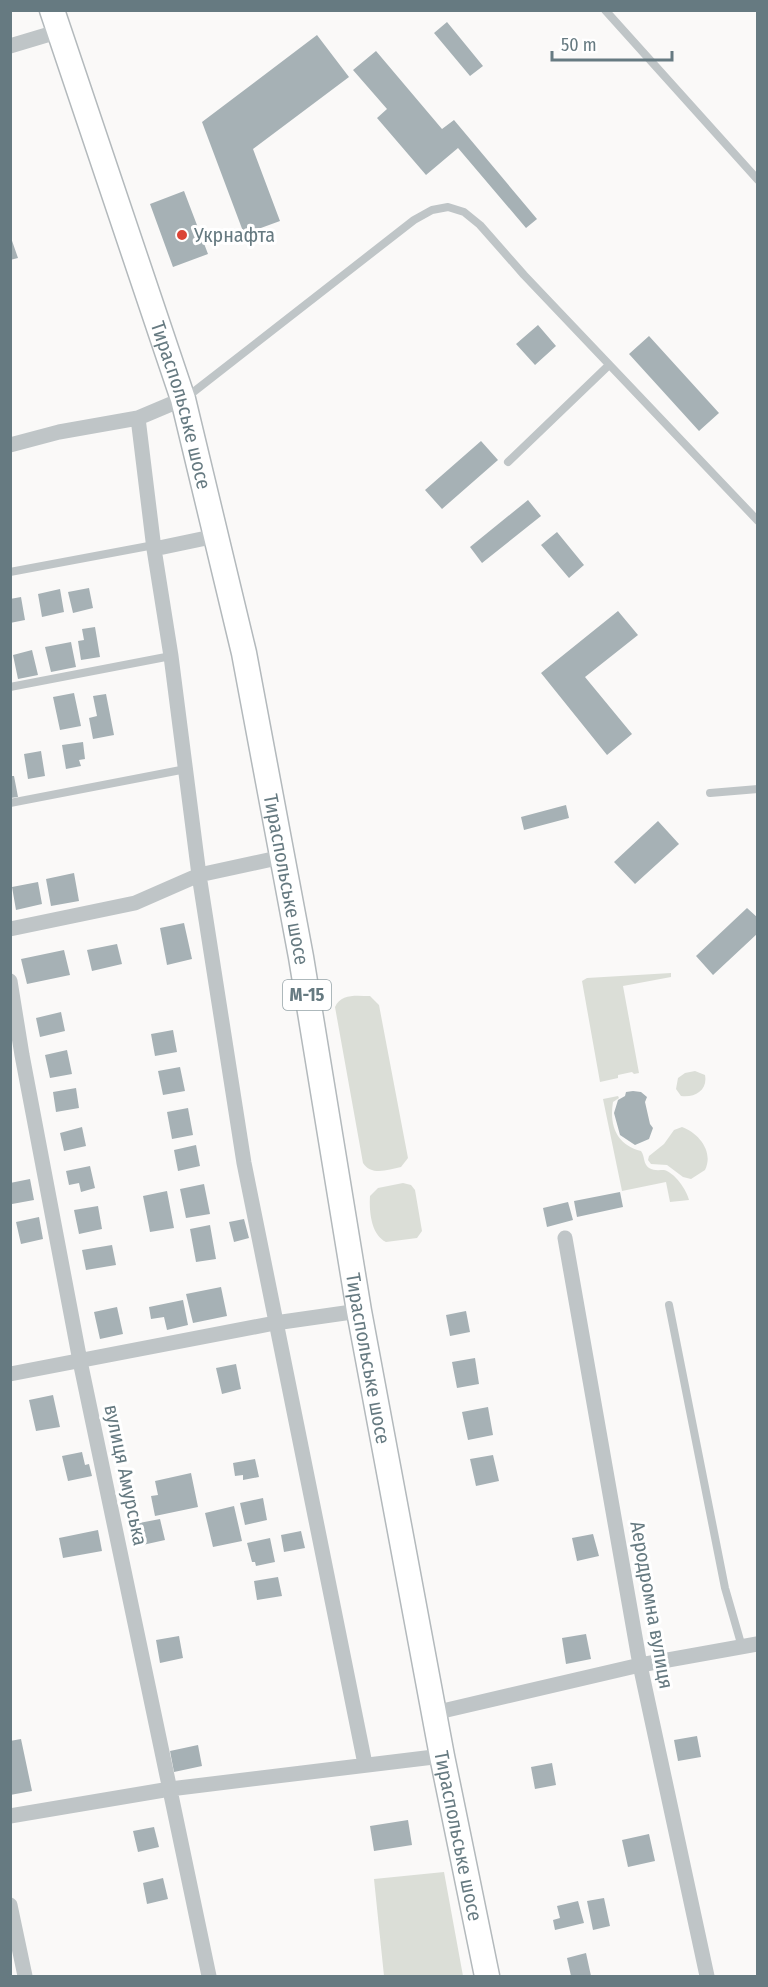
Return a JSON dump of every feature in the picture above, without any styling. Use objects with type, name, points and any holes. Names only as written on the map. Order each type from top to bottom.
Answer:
[{"type":"main road","name":"Тираспольське шосе","points":[[56,21],[183,399],[244,653],[301,957],[359,1311],[442,1756],[488,1977]]},
{"type":"street","points":[[10,46],[56,21]]},
{"type":"street","points":[[10,446],[60,432],[138,418],[183,399]]},
{"type":"street","points":[[138,418],[199,875],[244,1163],[365,1764]]},
{"type":"street","points":[[154,547],[216,536]]},
{"type":"street","points":[[10,929],[135,903],[199,875],[282,857]]},
{"type":"street","name":"вулиця Амурська","points":[[10,981],[80,1361],[208,1977]]},
{"type":"street","name":"Аеродромна вулиця","points":[[566,1238],[640,1665],[707,1977]]},
{"type":"street","points":[[10,1374],[275,1323],[359,1311]]},
{"type":"street","points":[[434,1713],[640,1665],[752,1645]]},
{"type":"street","points":[[10,1816],[170,1789],[442,1756]]},
{"type":"street","points":[[10,1905],[25,1977]]},
{"type":"lane","points":[[605,10],[758,180]]},
{"type":"lane","points":[[183,399],[414,220],[432,210],[448,207],[464,212],[480,225],[609,365],[758,521]]},
{"type":"lane","points":[[508,462],[609,365]]},
{"type":"lane","points":[[10,572],[154,547]]},
{"type":"lane","points":[[10,687],[171,656]]},
{"type":"lane","points":[[10,803],[186,769]]},
{"type":"lane","points":[[710,794],[758,789]]},
{"type":"lane","points":[[669,1305],[725,1588],[752,1645]]},
{"type":"shaded area","points":[[671,973],[671,977],[623,986],[639,1073],[618,1075],[618,1078],[600,1082],[582,981],[587,978]]},
{"type":"shaded area","points":[[370,996],[379,1005],[408,1158],[401,1167],[380,1171],[370,1170],[363,1163],[335,1007],[345,997]]},
{"type":"shaded area","points":[[695,1071],[705,1075],[702,1089],[691,1096],[681,1096],[676,1089],[678,1078],[685,1073]]},
{"type":"shaded area","points":[[618,1096],[619,1098],[613,1102],[612,1119],[621,1139],[641,1151],[649,1168],[668,1171],[672,1174],[683,1187],[689,1200],[670,1202],[666,1182],[622,1191],[603,1099]]},
{"type":"shaded area","points":[[682,1127],[699,1138],[708,1157],[705,1170],[691,1179],[683,1177],[667,1165],[651,1164],[648,1160],[649,1156],[664,1144],[674,1130]]},
{"type":"shaded area","points":[[403,1183],[411,1185],[415,1190],[422,1231],[417,1238],[386,1242],[381,1239],[374,1228],[370,1196],[378,1188]]},
{"type":"shaded area","points":[[444,1872],[463,1976],[384,1976],[374,1879]]},
{"type":"building","points":[[447,22],[483,66],[470,76],[434,33]]},
{"type":"building","points":[[317,35],[349,77],[253,149],[280,221],[244,234],[202,122]]},
{"type":"building","points":[[376,51],[442,129],[454,120],[537,219],[526,228],[458,148],[426,175],[377,118],[387,109],[353,70]]},
{"type":"building","points":[[184,191],[208,254],[173,267],[150,204]]},
{"type":"building","points":[[10,235],[18,258],[10,260]]},
{"type":"building","points":[[538,325],[556,346],[535,365],[516,344]]},
{"type":"building","points":[[649,336],[719,413],[699,431],[629,354]]},
{"type":"building","points":[[481,441],[498,460],[442,509],[425,490]]},
{"type":"building","points":[[528,500],[541,516],[482,563],[470,547]]},
{"type":"building","points":[[557,532],[584,565],[569,578],[541,545]]},
{"type":"building","points":[[89,588],[93,608],[73,613],[68,592]]},
{"type":"building","points":[[60,589],[64,612],[42,617],[38,594]]},
{"type":"building","points":[[21,597],[25,620],[10,623],[10,599]]},
{"type":"building","points":[[618,611],[638,635],[585,677],[632,734],[607,755],[541,673]]},
{"type":"building","points":[[95,627],[100,657],[81,660],[78,641],[84,640],[82,629]]},
{"type":"building","points":[[71,642],[76,667],[51,672],[45,647]]},
{"type":"building","points":[[32,650],[38,675],[18,679],[13,655]]},
{"type":"building","points":[[74,693],[81,726],[60,730],[53,697]]},
{"type":"building","points":[[106,694],[114,735],[93,739],[89,718],[97,716],[93,696]]},
{"type":"building","points":[[83,742],[85,759],[79,760],[81,766],[66,769],[62,745]]},
{"type":"building","points":[[41,751],[45,776],[28,779],[24,754]]},
{"type":"building","points":[[10,776],[14,776],[18,797],[10,798]]},
{"type":"building","points":[[566,805],[569,818],[524,830],[521,817]]},
{"type":"building","points":[[658,821],[679,844],[635,884],[614,862]]},
{"type":"building","points":[[74,873],[79,901],[51,906],[46,879]]},
{"type":"building","points":[[38,882],[42,904],[16,910],[12,887]]},
{"type":"building","points":[[747,908],[758,918],[758,933],[713,975],[696,956]]},
{"type":"building","points":[[184,923],[192,959],[167,965],[160,928]]},
{"type":"building","points":[[117,944],[122,964],[92,971],[87,950]]},
{"type":"building","points":[[64,950],[70,975],[27,984],[21,959]]},
{"type":"building","points":[[61,1012],[65,1031],[40,1037],[36,1018]]},
{"type":"building","points":[[173,1030],[177,1052],[155,1056],[151,1034]]},
{"type":"building","points":[[67,1050],[72,1074],[50,1078],[45,1055]]},
{"type":"building","points":[[180,1067],[185,1091],[163,1095],[158,1071]]},
{"type":"building","points":[[76,1088],[79,1108],[56,1112],[53,1092]]},
{"type":"building","points":[[626,1092],[641,1092],[647,1097],[645,1102],[653,1128],[649,1139],[635,1145],[620,1135],[614,1113],[618,1100],[625,1096]]},
{"type":"building","points":[[188,1108],[193,1135],[172,1139],[167,1112]]},
{"type":"building","points":[[82,1127],[86,1146],[64,1151],[60,1133]]},
{"type":"building","points":[[196,1145],[200,1166],[178,1171],[174,1150]]},
{"type":"building","points":[[90,1166],[95,1188],[81,1192],[79,1183],[69,1185],[66,1171]]},
{"type":"building","points":[[30,1179],[34,1200],[12,1204],[10,1183]]},
{"type":"building","points":[[204,1184],[210,1214],[186,1218],[180,1189]]},
{"type":"building","points":[[167,1191],[174,1228],[150,1232],[143,1196]]},
{"type":"building","points":[[620,1192],[623,1207],[577,1217],[574,1201]]},
{"type":"building","points":[[568,1202],[573,1220],[547,1227],[543,1208]]},
{"type":"building","points":[[98,1206],[102,1229],[79,1234],[74,1210]]},
{"type":"building","points":[[39,1217],[43,1239],[21,1244],[16,1222]]},
{"type":"building","points":[[244,1219],[249,1238],[234,1242],[229,1222]]},
{"type":"building","points":[[210,1225],[216,1259],[196,1262],[190,1229]]},
{"type":"building","points":[[112,1245],[116,1265],[86,1270],[82,1250]]},
{"type":"building","points":[[221,1287],[227,1316],[193,1323],[186,1294]]},
{"type":"building","points":[[183,1300],[188,1325],[167,1330],[164,1317],[151,1319],[149,1307]]},
{"type":"building","points":[[117,1307],[123,1334],[100,1339],[94,1312]]},
{"type":"building","points":[[466,1311],[470,1332],[450,1336],[446,1315]]},
{"type":"building","points":[[475,1358],[479,1384],[457,1388],[452,1362]]},
{"type":"building","points":[[236,1364],[241,1389],[222,1394],[216,1368]]},
{"type":"building","points":[[53,1395],[60,1427],[36,1431],[29,1400]]},
{"type":"building","points":[[488,1407],[493,1435],[468,1440],[462,1412]]},
{"type":"building","points":[[82,1452],[85,1465],[89,1464],[92,1476],[68,1481],[62,1456]]},
{"type":"building","points":[[493,1455],[499,1481],[476,1486],[470,1459]]},
{"type":"building","points":[[255,1459],[259,1477],[243,1480],[243,1475],[235,1476],[233,1463]]},
{"type":"building","points":[[191,1473],[198,1507],[155,1516],[151,1496],[158,1495],[155,1481]]},
{"type":"building","points":[[263,1498],[267,1520],[245,1525],[240,1503]]},
{"type":"building","points":[[234,1506],[242,1541],[213,1547],[205,1513]]},
{"type":"building","points":[[160,1519],[165,1540],[138,1546],[134,1524]]},
{"type":"building","points":[[98,1530],[102,1551],[63,1558],[59,1538]]},
{"type":"building","points":[[301,1531],[305,1548],[284,1552],[281,1535]]},
{"type":"building","points":[[593,1534],[599,1556],[577,1561],[572,1538]]},
{"type":"building","points":[[270,1538],[275,1562],[256,1566],[255,1562],[252,1562],[247,1543]]},
{"type":"building","points":[[278,1577],[282,1596],[257,1600],[254,1581]]},
{"type":"building","points":[[586,1634],[591,1659],[566,1664],[562,1638]]},
{"type":"building","points":[[179,1636],[183,1658],[160,1663],[156,1640]]},
{"type":"building","points":[[697,1736],[701,1757],[678,1761],[674,1740]]},
{"type":"building","points":[[21,1739],[32,1791],[10,1795],[10,1741]]},
{"type":"building","points":[[198,1745],[202,1766],[174,1772],[170,1751]]},
{"type":"building","points":[[552,1763],[556,1785],[535,1789],[531,1767]]},
{"type":"building","points":[[408,1820],[412,1845],[374,1851],[370,1826]]},
{"type":"building","points":[[154,1827],[159,1847],[138,1852],[133,1831]]},
{"type":"building","points":[[649,1834],[655,1861],[628,1867],[622,1840]]},
{"type":"building","points":[[163,1878],[168,1899],[147,1904],[143,1883]]},
{"type":"building","points":[[604,1898],[610,1926],[593,1930],[587,1901]]},
{"type":"building","points":[[578,1901],[584,1923],[555,1930],[553,1920],[560,1918],[557,1906]]},
{"type":"building","points":[[586,1953],[591,1976],[571,1976],[567,1958]]},
{"type":"place","name":"Укрнафта","points":[[182,235]]}]
